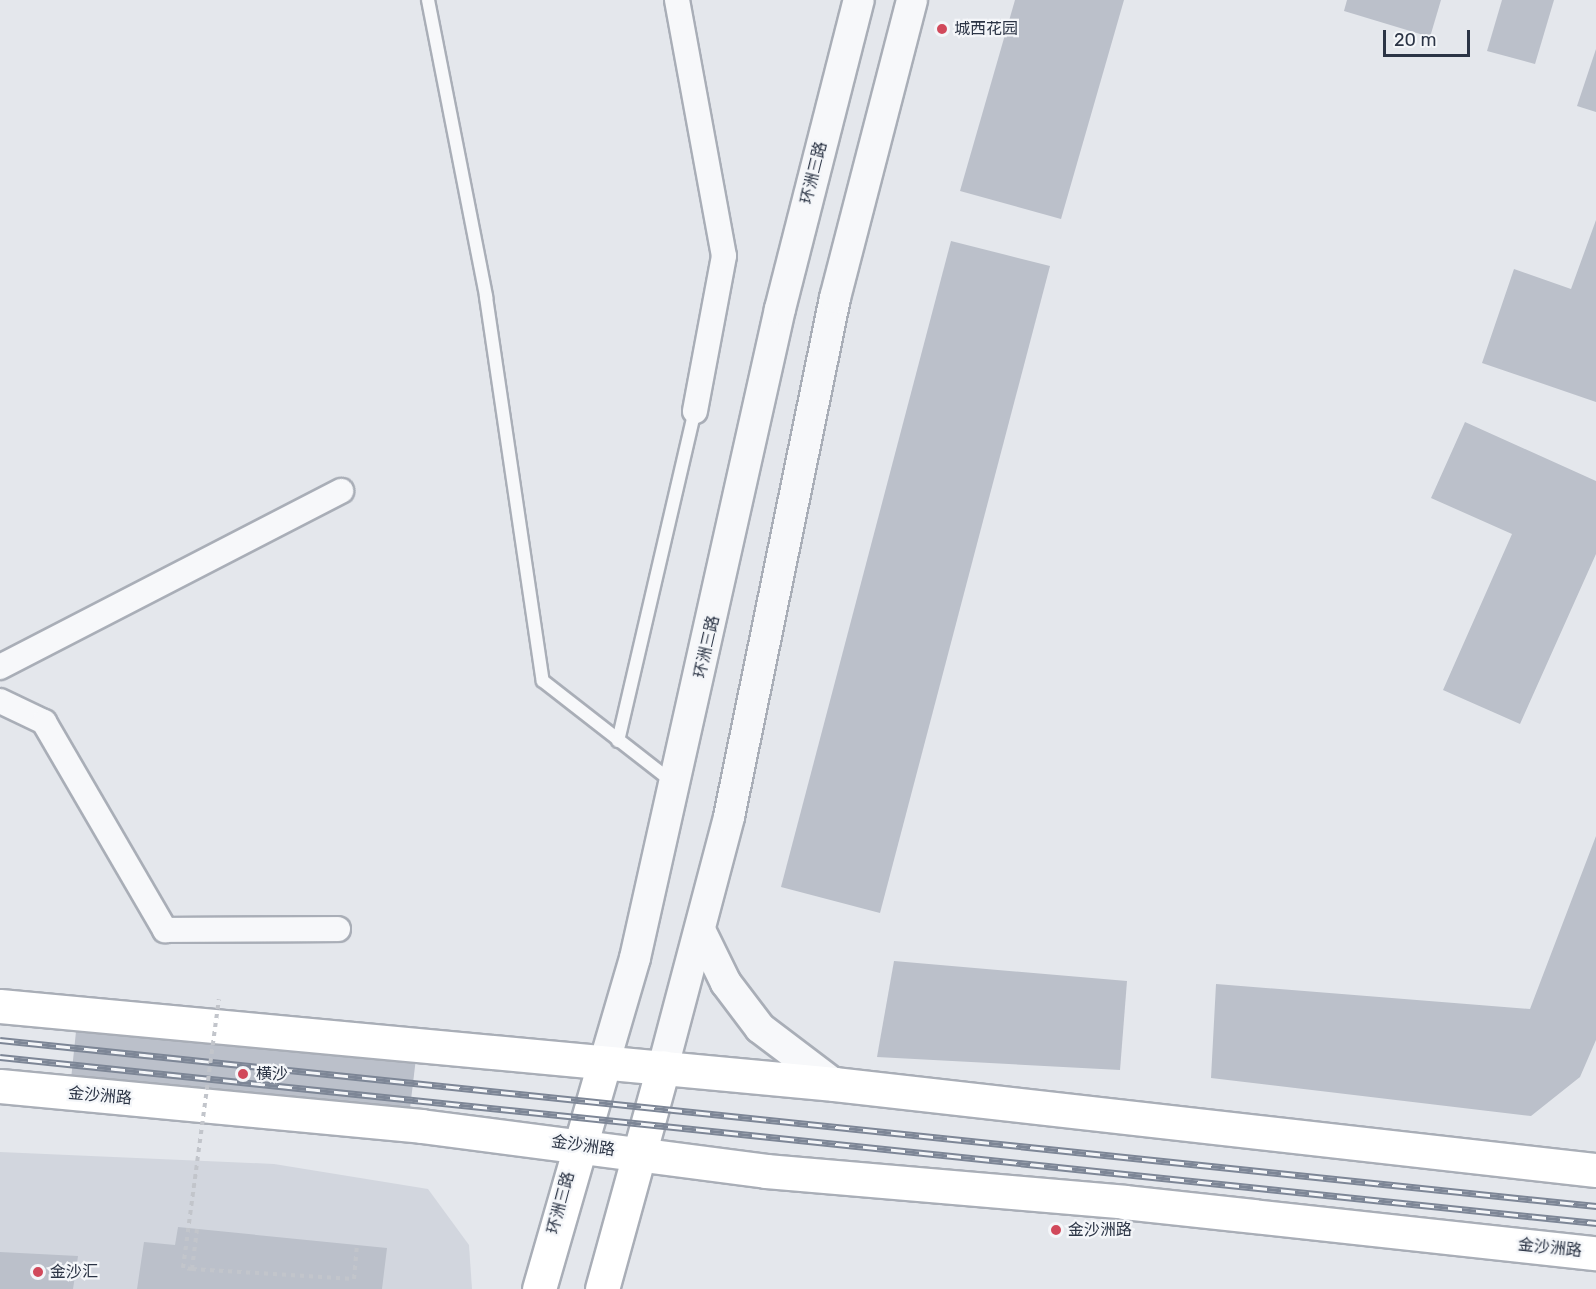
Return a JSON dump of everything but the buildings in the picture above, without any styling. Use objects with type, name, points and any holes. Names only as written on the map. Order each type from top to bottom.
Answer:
[{"type":"main road","points":[[0,1006],[834,1084],[1594,1169]]},
{"type":"main road","name":"环洲三路","points":[[539,1289],[577,1145],[604,1064]]},
{"type":"main road","points":[[602,1289],[663,1067]]},
{"type":"main road","name":"金沙洲路","points":[[0,1086],[577,1145],[766,1171],[1135,1203],[1596,1253]]},
{"type":"street","points":[[677,0],[724,256],[694,411]]},
{"type":"street","name":"环洲三路","points":[[604,1064],[636,958],[780,309],[859,0]]},
{"type":"street","points":[[663,1067],[738,779],[835,298],[912,0]]},
{"type":"street","points":[[0,667],[341,491]]},
{"type":"street","points":[[0,701],[45,722],[165,930],[338,928]]},
{"type":"street","points":[[700,930],[726,983],[760,1028],[834,1084]]},
{"type":"lane","points":[[428,0],[486,297],[543,681],[675,784]]},
{"type":"lane","points":[[618,741],[694,411]]},
{"type":"path","points":[[219,999],[183,1268],[354,1279],[357,1245]]},
{"type":"path","points":[[192,1269],[197,1229]]},
{"type":"shaded area","points":[[0,1152],[274,1164],[428,1189],[469,1245],[472,1289],[0,1289]]},
{"type":"railway","points":[[0,1040],[1596,1206]]},
{"type":"railway","points":[[0,1057],[1596,1223]]},
{"type":"place","name":"城西花园","points":[[942,29]]},
{"type":"place","name":"横沙","points":[[243,1074]]},
{"type":"place","name":"金沙洲路","points":[[1056,1230]]},
{"type":"place","name":"金沙汇","points":[[38,1272]]}]
